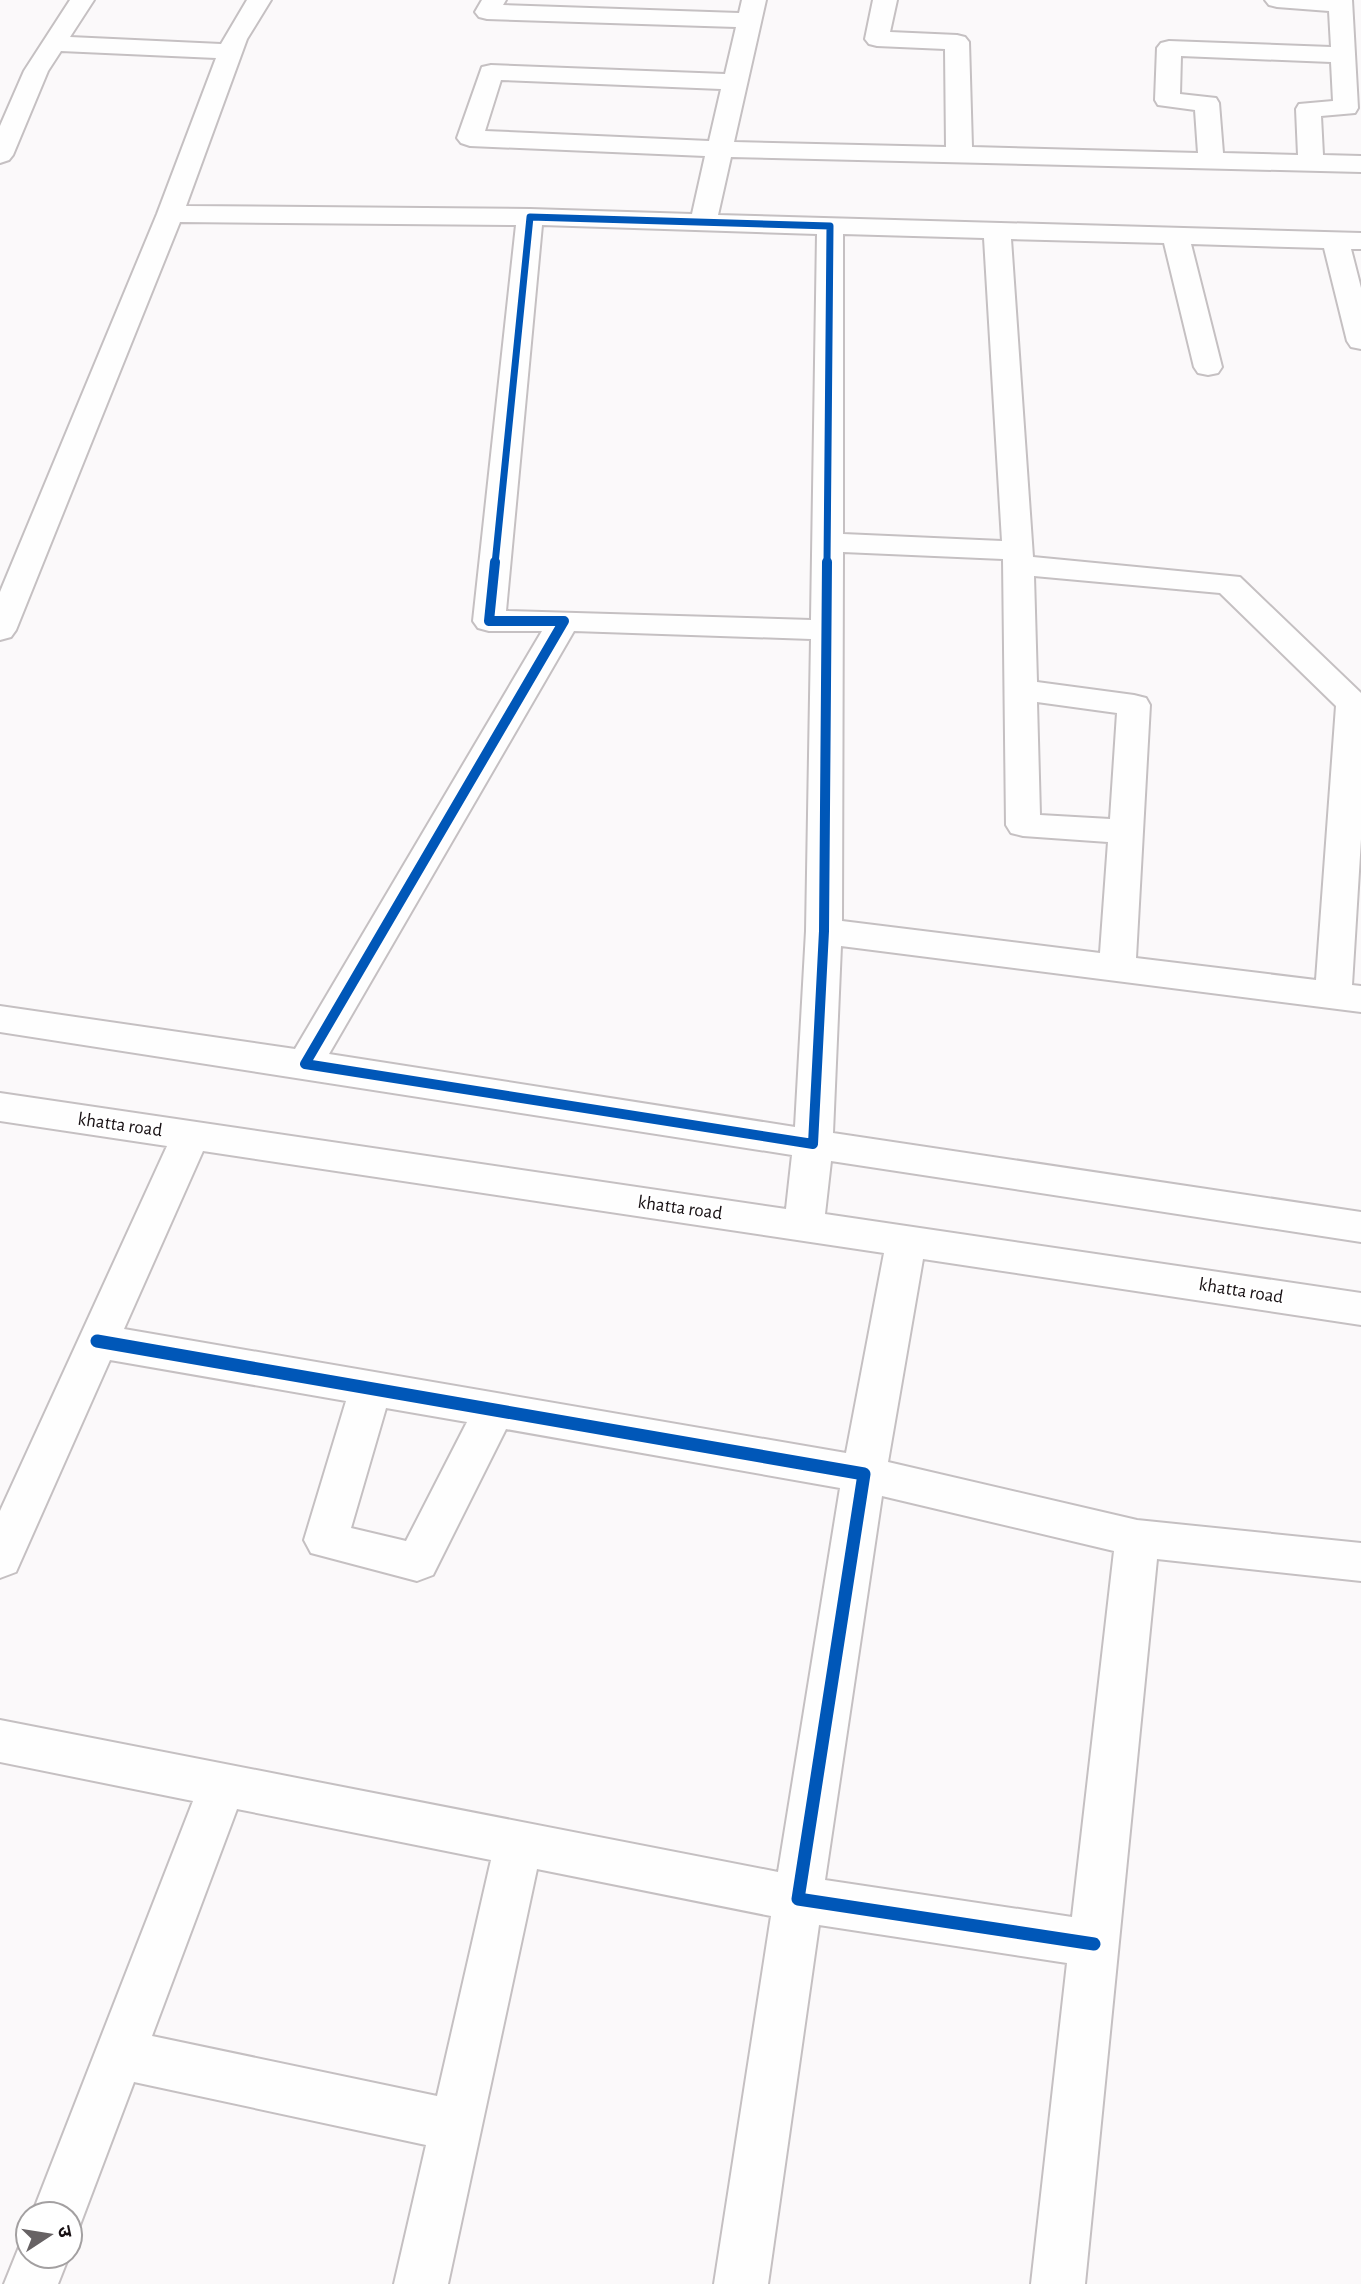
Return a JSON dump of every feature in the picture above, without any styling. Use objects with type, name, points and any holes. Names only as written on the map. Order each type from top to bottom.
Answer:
[{"type":"street","points":[[0,155],[36,71],[82,0]]},
{"type":"street","points":[[0,630],[170,214],[235,39],[259,0]]},
{"type":"street","points":[[494,0],[487,12],[752,10],[703,222]]},
{"type":"street","points":[[885,0],[877,39],[957,42],[959,154]]},
{"type":"street","points":[[1277,0],[1340,2],[1346,108],[1308,108],[1311,163]]},
{"type":"street","points":[[54,43],[230,52]]},
{"type":"street","points":[[1211,160],[1207,103],[1167,100],[1169,48],[1342,55]]},
{"type":"street","points":[[735,82],[491,72],[470,138],[718,149],[1361,164]]},
{"type":"street","points":[[170,214],[530,217],[1348,240],[1361,341]]},
{"type":"street","points":[[530,217],[489,621],[826,630]]},
{"type":"street","points":[[804,1227],[813,1144],[824,931],[830,226]]},
{"type":"street","points":[[997,230],[1018,558],[1023,825],[1126,832]]},
{"type":"street","points":[[1175,236],[1208,367]]},
{"type":"street","points":[[824,931],[1347,998],[1353,704],[1229,584],[1018,558],[827,542]]},
{"type":"street","points":[[305,1064],[564,621]]},
{"type":"street","points":[[1021,690],[1134,705],[1117,968]]},
{"type":"street","points":[[0,1019],[1361,1227]]},
{"type":"street","name":"khatta road","points":[[0,1107],[1361,1309]]},
{"type":"street","points":[[0,1559],[191,1135]]},
{"type":"street","points":[[741,2284],[864,1474],[906,1241]]},
{"type":"street","points":[[97,1341],[864,1474],[1137,1538],[1361,1562]]},
{"type":"street","points":[[372,1389],[326,1540],[417,1562],[494,1410]]},
{"type":"street","points":[[1058,2284],[1137,1538]]},
{"type":"street","points":[[0,1741],[798,1899],[1094,1944]]},
{"type":"street","points":[[63,2200],[223,1785]]},
{"type":"street","points":[[421,2284],[519,1843]]},
{"type":"street","points":[[120,2054],[456,2126]]},
{"type":"cycle path","points":[[530,217],[830,226],[824,931],[813,1144],[305,1064],[564,621],[489,621],[530,217]]},
{"type":"cycle path","points":[[97,1341],[864,1474],[798,1899],[1094,1944]]}]
